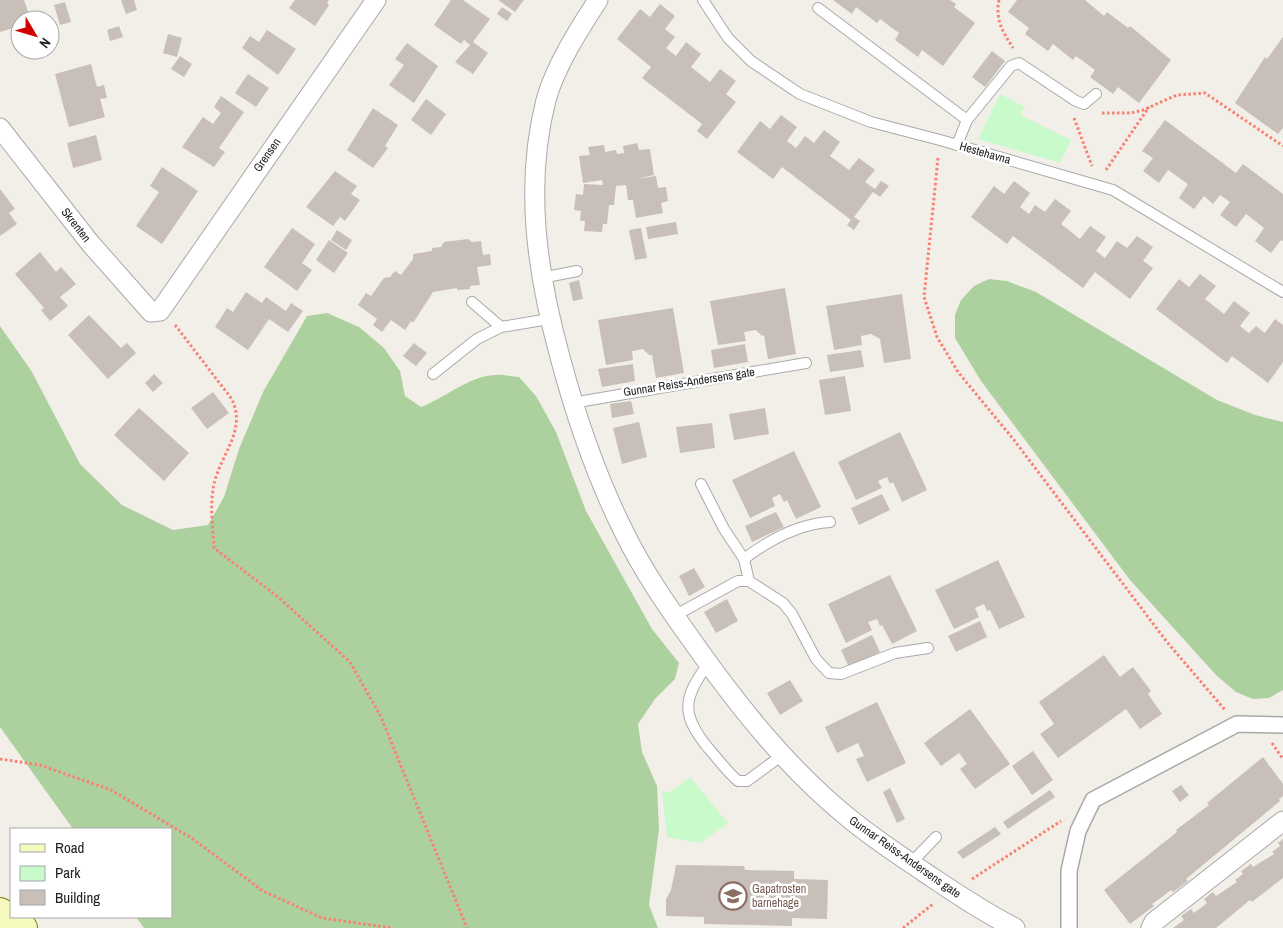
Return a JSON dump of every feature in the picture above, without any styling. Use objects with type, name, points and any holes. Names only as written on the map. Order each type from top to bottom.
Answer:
[{"type":"main road","points":[[10,918],[23,928]]},
{"type":"street","name":"Grensen","points":[[160,311],[376,0]]},
{"type":"street","name":"Gunnar Reiss-Andersens gate","points":[[598,0],[574,37],[547,98],[534,168],[535,226],[541,278],[549,319],[572,403],[595,465],[624,531],[652,583],[674,616],[734,700],[781,756],[850,819],[911,863],[986,913],[1015,928]]},
{"type":"street","name":"Skrenten","points":[[0,128],[90,243],[151,312],[160,311]]},
{"type":"street","points":[[1069,928],[1069,871],[1078,831],[1093,800],[1237,724],[1283,725]]},
{"type":"street","points":[[1151,928],[1154,922],[1283,821]]},
{"type":"lane","name":"Hestehavna","points":[[703,0],[728,38],[751,61],[800,94],[871,122],[1113,190],[1283,292]]},
{"type":"lane","points":[[818,8],[967,120]]},
{"type":"lane","points":[[957,145],[967,120],[1011,66],[1019,63],[1084,104],[1096,94]]},
{"type":"lane","points":[[541,278],[577,271]]},
{"type":"lane","points":[[472,302],[501,327]]},
{"type":"lane","points":[[433,374],[476,339],[501,327],[549,319]]},
{"type":"lane","name":"Gunnar Reiss-Andersens gate","points":[[572,403],[806,363]]},
{"type":"lane","points":[[700,484],[724,529],[744,559],[749,581]]},
{"type":"lane","points":[[744,559],[783,535],[814,523],[830,522]]},
{"type":"lane","points":[[674,616],[738,581],[749,581],[783,603],[792,614],[816,659],[829,674],[842,674],[895,653],[928,648]]},
{"type":"lane","points":[[708,664],[696,679],[687,698],[687,714],[695,732],[738,781],[747,781],[781,756]]},
{"type":"lane","points":[[911,863],[936,837]]},
{"type":"path","points":[[999,0],[998,20],[1019,63]]},
{"type":"path","points":[[1084,104],[1096,111],[1107,114],[1131,113],[1177,95],[1205,93],[1283,146]]},
{"type":"path","points":[[1066,94],[1096,178],[1096,185]]},
{"type":"path","points":[[1096,185],[1149,107]]},
{"type":"path","points":[[940,140],[924,297],[937,337],[958,372],[1014,440],[1167,642],[1237,724]]},
{"type":"path","points":[[160,311],[185,337],[237,409],[238,425],[213,489],[214,548],[278,597],[350,662],[381,718],[467,928]]},
{"type":"path","points":[[0,759],[40,765],[111,790],[193,839],[263,891],[322,918],[392,928]]},
{"type":"path","points":[[969,880],[1093,800]]},
{"type":"path","points":[[903,928],[938,901]]},
{"type":"green space","points":[[1000,94],[1025,107],[1021,115],[1071,140],[1060,163],[978,139]]},
{"type":"green space","points":[[989,279],[1007,281],[1036,292],[1217,400],[1255,415],[1283,422],[1283,690],[1269,698],[1253,699],[1236,692],[1216,675],[1130,580],[981,381],[955,338],[955,315],[961,300],[974,286]]},
{"type":"green space","points":[[327,313],[359,327],[384,348],[400,371],[405,396],[421,407],[466,383],[485,376],[519,377],[536,396],[556,432],[586,511],[652,629],[679,663],[675,679],[655,699],[638,724],[642,752],[657,786],[659,830],[649,905],[658,928],[144,928],[137,918],[172,918],[172,828],[72,828],[0,727],[0,326],[32,372],[80,464],[122,505],[173,530],[208,525],[224,497],[239,449],[263,392],[307,316]]},
{"type":"green space","points":[[690,777],[728,823],[700,843],[667,837],[662,791],[671,792]]},
{"type":"building","points":[[0,0],[24,0],[28,10],[10,10],[10,29],[0,32]]},
{"type":"building","points":[[121,0],[134,0],[137,10],[126,14]]},
{"type":"building","points":[[295,0],[329,0],[327,4],[329,5],[315,26],[289,8]]},
{"type":"building","points":[[451,0],[463,0],[490,19],[473,42],[488,53],[473,74],[455,62],[470,45],[464,40],[461,44],[434,25]]},
{"type":"building","points":[[498,0],[524,0],[515,12]]},
{"type":"building","points":[[833,0],[950,0],[956,4],[954,7],[975,23],[943,66],[922,50],[918,57],[895,40],[899,33],[880,19],[877,23],[856,7],[852,14]]},
{"type":"building","points":[[1017,0],[1085,0],[1104,16],[1107,12],[1128,28],[1130,26],[1171,60],[1139,103],[1118,87],[1113,94],[1090,77],[1095,70],[1076,56],[1073,60],[1053,44],[1048,51],[1025,34],[1029,28],[1008,12]]},
{"type":"building","points":[[65,2],[71,22],[60,25],[60,10],[56,10],[54,5]]},
{"type":"building","points":[[660,4],[675,16],[665,29],[675,37],[666,48],[676,56],[686,42],[701,54],[691,67],[710,82],[720,69],[736,81],[726,94],[736,102],[707,139],[697,131],[702,124],[642,78],[651,67],[617,39],[640,9],[650,17]]},
{"type":"building","points":[[502,7],[512,14],[507,21],[497,14]]},
{"type":"building","points":[[119,26],[123,37],[110,41],[107,30]]},
{"type":"building","points":[[267,30],[296,49],[278,75],[242,48],[250,36],[259,42]]},
{"type":"building","points":[[168,34],[182,38],[177,57],[163,53]]},
{"type":"building","points":[[1283,37],[1283,128],[1278,134],[1235,103],[1265,57],[1267,59]]},
{"type":"building","points":[[407,43],[438,66],[414,103],[389,85],[404,65],[395,59]]},
{"type":"building","points":[[992,51],[1005,61],[985,87],[972,77]]},
{"type":"building","points":[[180,56],[192,64],[184,77],[171,69]]},
{"type":"building","points":[[91,64],[97,87],[104,85],[107,98],[100,99],[105,117],[69,127],[55,74]]},
{"type":"building","points":[[248,74],[269,88],[256,107],[235,93]]},
{"type":"building","points":[[221,96],[244,112],[219,148],[225,152],[214,167],[182,147],[203,117],[213,124],[221,113],[214,107]]},
{"type":"building","points":[[426,99],[446,114],[431,135],[411,120]]},
{"type":"building","points":[[373,108],[398,125],[385,146],[388,148],[373,168],[347,150]]},
{"type":"building","points":[[781,115],[797,127],[787,141],[796,148],[805,136],[814,143],[824,130],[840,142],[830,156],[849,170],[859,158],[875,170],[865,182],[875,189],[881,181],[889,186],[880,197],[873,192],[854,217],[860,221],[854,230],[847,225],[851,220],[782,167],[773,179],[737,152],[760,121],[770,129]]},
{"type":"building","points":[[1165,120],[1236,173],[1243,164],[1283,194],[1283,241],[1281,240],[1271,253],[1255,241],[1264,228],[1246,214],[1236,227],[1220,215],[1230,202],[1220,195],[1213,204],[1204,196],[1194,209],[1179,198],[1188,184],[1168,170],[1159,183],[1143,171],[1153,158],[1142,151]]},
{"type":"building","points":[[96,135],[102,160],[73,168],[67,143]]},
{"type":"building","points":[[637,143],[639,150],[650,149],[654,175],[635,179],[656,176],[658,188],[666,187],[668,201],[661,203],[663,213],[636,218],[633,200],[628,200],[626,185],[616,186],[614,205],[609,205],[607,224],[603,224],[602,232],[584,231],[585,221],[580,221],[581,211],[574,210],[576,194],[583,195],[584,184],[603,185],[602,180],[583,183],[579,156],[590,155],[588,147],[604,145],[605,152],[616,150],[617,154],[624,153],[623,146]]},
{"type":"building","points":[[162,167],[198,191],[162,244],[136,226],[159,192],[150,186]]},
{"type":"building","points":[[335,171],[357,186],[351,194],[360,200],[345,221],[340,217],[333,226],[306,207]]},
{"type":"building","points":[[1014,181],[1030,193],[1020,207],[1029,214],[1035,205],[1045,212],[1055,199],[1071,211],[1061,224],[1080,239],[1090,226],[1106,237],[1096,251],[1105,258],[1117,241],[1127,248],[1137,236],[1153,247],[1143,261],[1153,268],[1130,299],[1095,272],[1083,288],[1013,236],[1007,244],[971,217],[994,186],[1004,194]]},
{"type":"building","points":[[0,189],[15,209],[9,213],[17,224],[0,236]]},
{"type":"building","points":[[676,222],[678,234],[648,239],[646,227]]},
{"type":"building","points":[[292,228],[315,244],[302,263],[312,270],[297,291],[264,267]]},
{"type":"building","points":[[641,228],[647,258],[635,260],[629,230]]},
{"type":"building","points":[[337,230],[352,240],[346,250],[331,240]]},
{"type":"building","points":[[468,239],[472,242],[481,241],[483,255],[490,254],[491,265],[477,267],[480,285],[470,286],[470,289],[457,290],[457,288],[433,292],[413,323],[411,321],[405,330],[391,320],[382,332],[373,325],[377,319],[358,305],[366,293],[371,296],[384,278],[390,277],[395,271],[401,275],[413,259],[413,254],[432,251],[432,248],[441,247],[444,242]]},
{"type":"building","points":[[329,240],[348,253],[334,273],[316,260]]},
{"type":"building","points":[[40,252],[56,272],[61,267],[76,284],[60,297],[68,306],[50,321],[41,310],[44,308],[15,274]]},
{"type":"building","points":[[1200,274],[1216,286],[1205,299],[1224,314],[1234,301],[1250,313],[1240,326],[1249,333],[1256,326],[1265,333],[1275,319],[1283,325],[1283,362],[1268,383],[1232,356],[1227,363],[1156,309],[1179,279],[1189,287]]},
{"type":"building","points":[[579,280],[583,299],[573,301],[569,283]]},
{"type":"building","points":[[785,288],[796,354],[768,359],[764,335],[762,336],[756,330],[744,332],[746,341],[718,345],[710,301]]},
{"type":"building","points":[[246,292],[262,303],[266,297],[286,311],[291,303],[303,311],[288,332],[269,319],[248,350],[215,327],[227,308],[233,312]]},
{"type":"building","points":[[902,294],[911,359],[884,363],[880,339],[871,334],[861,336],[862,345],[834,350],[826,306]]},
{"type":"building","points":[[673,308],[684,373],[656,378],[652,355],[649,355],[643,349],[632,351],[633,360],[606,365],[598,320]]},
{"type":"building","points":[[89,315],[121,348],[127,343],[136,353],[108,379],[68,335]]},
{"type":"building","points":[[414,343],[427,353],[416,366],[403,356]]},
{"type":"building","points":[[745,344],[748,362],[714,368],[711,350]]},
{"type":"building","points":[[861,350],[864,367],[830,372],[827,355]]},
{"type":"building","points":[[633,364],[635,381],[602,387],[598,369]]},
{"type":"building","points":[[154,374],[163,383],[153,392],[145,383]]},
{"type":"building","points":[[845,376],[851,411],[825,415],[819,380]]},
{"type":"building","points":[[213,392],[229,413],[207,429],[191,408]]},
{"type":"building","points":[[631,401],[634,414],[612,418],[610,404]]},
{"type":"building","points":[[139,408],[189,453],[164,481],[114,435]]},
{"type":"building","points":[[765,408],[769,434],[734,440],[729,414]]},
{"type":"building","points":[[639,422],[647,457],[622,464],[613,428]]},
{"type":"building","points":[[712,423],[715,448],[680,453],[676,427]]},
{"type":"building","points":[[900,432],[927,490],[902,502],[893,482],[890,484],[887,477],[878,481],[882,488],[856,500],[838,462]]},
{"type":"building","points":[[794,451],[821,507],[796,519],[787,500],[784,502],[780,494],[772,498],[775,506],[750,518],[732,480]]},
{"type":"building","points":[[882,494],[890,510],[859,525],[851,508]]},
{"type":"building","points":[[776,512],[784,527],[752,542],[745,526]]},
{"type":"building","points":[[998,560],[1025,617],[999,629],[990,610],[987,611],[984,604],[975,608],[979,617],[954,629],[935,590]]},
{"type":"building","points":[[694,568],[705,587],[689,596],[679,576]]},
{"type":"building","points":[[890,575],[917,631],[892,644],[877,619],[868,622],[872,630],[846,643],[828,604]]},
{"type":"building","points":[[727,599],[738,621],[716,633],[704,612]]},
{"type":"building","points":[[980,621],[987,637],[956,652],[948,636]]},
{"type":"building","points":[[872,635],[880,652],[849,667],[841,650]]},
{"type":"building","points":[[1104,655],[1120,677],[1133,667],[1151,691],[1148,694],[1162,714],[1140,729],[1126,709],[1058,758],[1040,734],[1054,724],[1039,702]]},
{"type":"building","points":[[790,680],[803,701],[780,715],[767,693]]},
{"type":"building","points":[[877,702],[906,763],[867,782],[856,759],[864,756],[858,743],[837,753],[825,727]]},
{"type":"building","points":[[970,709],[1010,764],[975,789],[960,769],[967,764],[959,753],[941,766],[924,743]]},
{"type":"building","points":[[1033,751],[1053,780],[1032,795],[1012,766]]},
{"type":"building","points":[[1263,757],[1283,784],[1283,796],[1279,799],[1280,801],[1186,879],[1188,881],[1173,892],[1171,890],[1152,904],[1154,906],[1130,924],[1104,890],[1177,832],[1176,830],[1209,805],[1207,803]]},
{"type":"building","points":[[1181,785],[1189,795],[1180,802],[1172,791]]},
{"type":"building","points":[[890,788],[905,819],[897,823],[883,792]]},
{"type":"building","points":[[1050,790],[1055,797],[1008,829],[1003,822]]},
{"type":"building","points":[[995,827],[1001,834],[963,859],[957,852]]},
{"type":"building","points":[[1283,839],[1283,878],[1252,902],[1250,900],[1216,928],[1173,928],[1184,920],[1181,916],[1191,909],[1194,913],[1207,903],[1204,899],[1213,892],[1216,896],[1237,882],[1235,880],[1243,874],[1241,871],[1251,864],[1253,867],[1274,854],[1272,852],[1280,846],[1278,843]]},
{"type":"building","points":[[676,865],[744,866],[745,870],[794,871],[794,879],[828,880],[827,919],[792,918],[792,926],[704,924],[704,917],[666,916],[666,899],[671,890]]},
{"type":"place","name":"Gapatrosten barnehage","points":[[733,896]]}]
